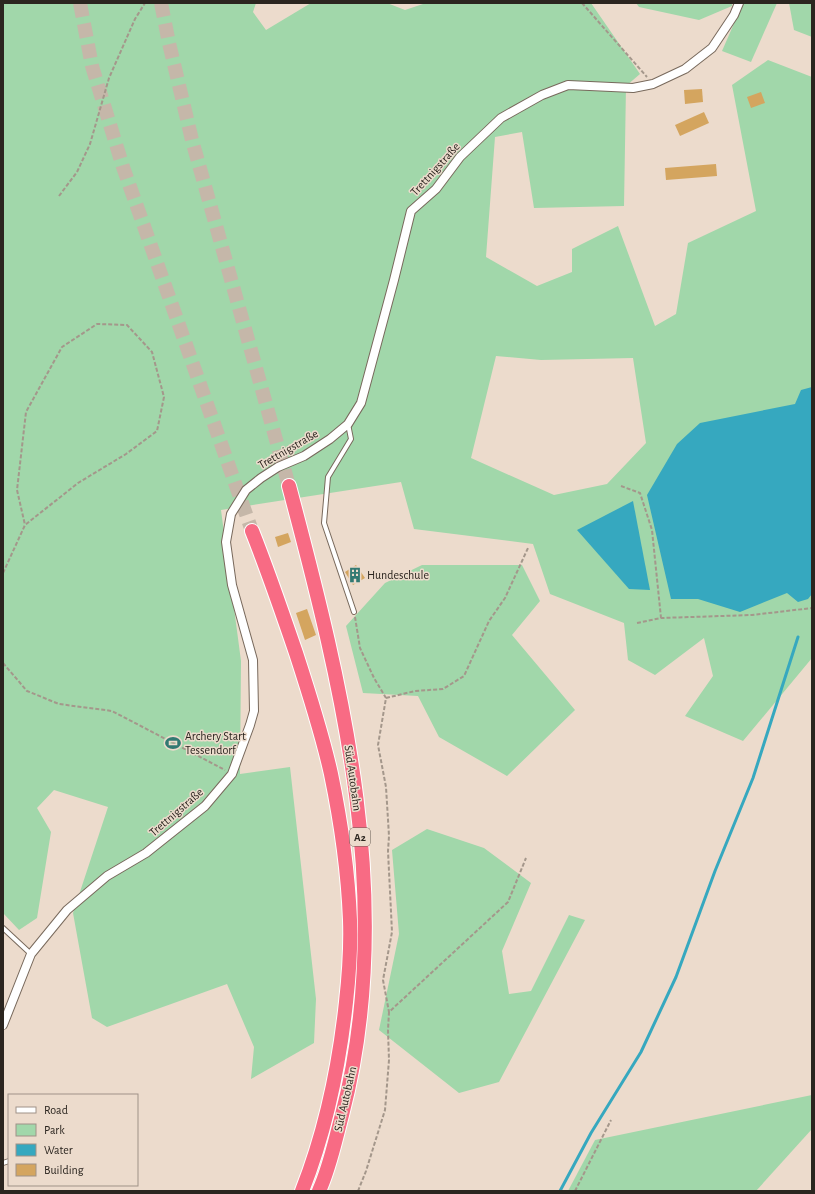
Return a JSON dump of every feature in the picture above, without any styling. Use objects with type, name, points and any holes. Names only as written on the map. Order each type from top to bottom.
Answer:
[{"type":"highway","name":"Süd Autobahn","points":[[289,486],[313,579],[340,696],[353,770],[364,882],[364,964],[355,1059],[346,1102],[327,1173],[319,1191]]},
{"type":"highway","name":"Süd Autobahn","points":[[252,531],[269,574],[311,699],[331,774],[344,851],[348,886],[350,964],[340,1052],[332,1094],[311,1169],[302,1191]]},
{"type":"street","name":"Trettnigstraße","points":[[3,1025],[31,954],[67,910],[106,876],[146,853],[204,806],[232,774],[254,710],[253,660],[232,585],[226,542],[231,514],[246,490],[278,467],[304,456],[330,439],[348,424],[361,403],[411,211],[436,188],[460,157],[501,118],[542,96],[568,86],[633,88],[653,84],[685,69],[712,48],[734,15],[739,3]]},
{"type":"lane","points":[[348,424],[351,439],[328,477],[324,523],[354,612]]},
{"type":"lane","points":[[3,928],[31,954]]},
{"type":"path","points":[[59,196],[77,172],[90,144],[109,78],[135,19],[145,3]]},
{"type":"path","points":[[582,3],[653,84]]},
{"type":"path","points":[[3,573],[25,525],[78,483],[126,454],[157,431],[164,397],[152,352],[127,325],[97,324],[62,347],[26,412],[18,490],[25,525]]},
{"type":"path","points":[[621,486],[640,493],[652,530],[661,618]]},
{"type":"path","points":[[386,698],[415,691],[443,689],[464,676],[490,621],[505,598],[528,548]]},
{"type":"path","points":[[637,623],[661,618],[752,615],[812,608]]},
{"type":"path","points":[[354,612],[360,648],[374,678],[386,698],[378,745],[386,788],[392,932],[382,980],[389,1012],[389,1060],[385,1110],[366,1171],[358,1191]]},
{"type":"path","points":[[3,663],[27,691],[59,704],[112,711],[232,774]]},
{"type":"path","points":[[389,1012],[508,902],[526,858]]},
{"type":"path","points":[[575,1191],[611,1120]]},
{"type":"green space","points":[[3,3],[256,3],[253,12],[266,30],[311,3],[387,3],[405,10],[426,3],[591,3],[640,74],[626,86],[624,206],[534,208],[522,132],[495,137],[486,257],[537,286],[572,272],[572,249],[618,226],[655,326],[676,314],[688,243],[756,211],[732,85],[768,60],[812,77],[812,658],[743,741],[685,716],[713,676],[704,638],[655,675],[628,660],[624,623],[550,594],[533,544],[414,529],[401,482],[221,510],[241,661],[240,774],[290,767],[316,999],[314,1043],[251,1079],[254,1047],[227,984],[107,1027],[92,1018],[73,913],[108,807],[54,790],[37,808],[51,832],[37,918],[19,930],[3,913]],"holes":[[[496,356],[541,360],[633,358],[646,443],[607,484],[554,495],[471,458]]]},
{"type":"green space","points":[[636,3],[732,3],[732,6],[699,20],[639,7]]},
{"type":"green space","points":[[743,3],[777,3],[751,62],[722,51]]},
{"type":"green space","points":[[789,3],[812,3],[812,37],[794,30]]},
{"type":"green space","points":[[422,565],[522,565],[540,601],[512,635],[575,710],[507,776],[439,737],[418,696],[363,693],[346,626],[385,583]]},
{"type":"green space","points":[[427,829],[484,848],[531,883],[502,951],[509,994],[531,991],[569,915],[585,920],[499,1082],[459,1093],[379,1030],[399,934],[392,850]]},
{"type":"green space","points":[[812,1095],[812,1129],[756,1191],[568,1191],[595,1140]]},
{"type":"water","points":[[812,387],[812,594],[808,599],[798,602],[787,593],[740,612],[698,599],[671,599],[647,495],[677,444],[700,423],[795,404],[801,390]]},
{"type":"water","points":[[633,501],[650,590],[629,589],[577,530]]},
{"type":"building","points":[[702,89],[703,102],[685,104],[684,90]]},
{"type":"building","points":[[761,92],[765,103],[751,108],[747,97]]},
{"type":"building","points":[[704,112],[709,123],[680,136],[675,125]]},
{"type":"building","points":[[716,164],[717,176],[666,180],[665,168]]},
{"type":"building","points":[[288,533],[291,542],[278,547],[275,537]]},
{"type":"building","name":"Hundeschule","points":[[356,565],[365,578],[353,585],[345,572]]},
{"type":"building","points":[[307,609],[316,635],[305,640],[296,613]]},
{"type":"waterway","points":[[560,1191],[591,1133],[641,1052],[676,977],[715,871],[753,778],[798,637]]},
{"type":"tunnel","points":[[80,3],[92,66],[123,167],[252,531]]},
{"type":"tunnel","points":[[161,3],[192,140],[289,486]]},
{"type":"place","name":"Hundeschule","points":[[355,575]]},
{"type":"place","name":"Archery Start Tessendorf","points":[[173,743]]}]
